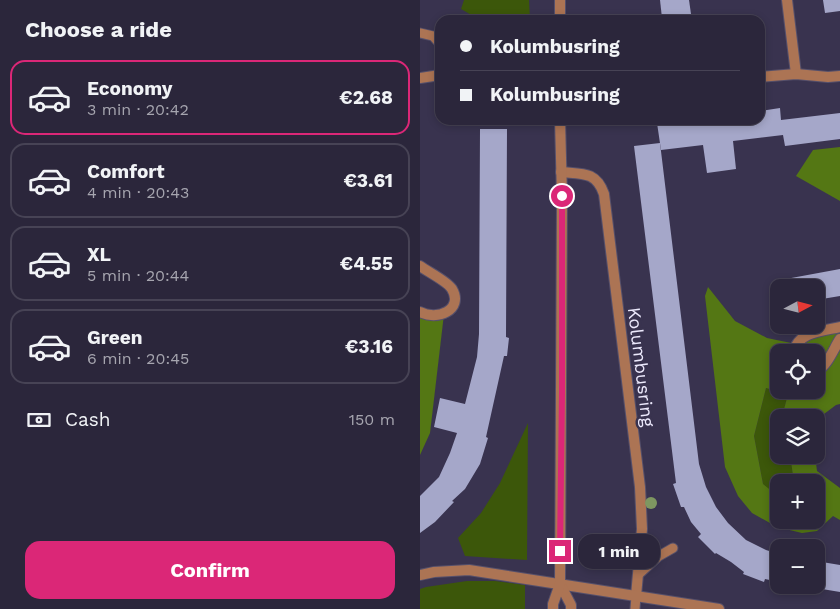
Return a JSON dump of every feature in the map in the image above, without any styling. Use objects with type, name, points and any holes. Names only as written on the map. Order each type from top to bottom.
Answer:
[{"type":"street","points":[[560,0],[560,15]]},
{"type":"street","points":[[787,0],[796,74]]},
{"type":"street","points":[[765,77],[796,74],[828,77],[840,76]]},
{"type":"street","points":[[420,78],[435,76]]},
{"type":"street","points":[[553,609],[560,584],[562,393],[560,125]]},
{"type":"street","name":"Kolumbusring","points":[[561,172],[593,177],[601,185],[604,194],[640,487],[642,529],[636,596]]},
{"type":"street","points":[[420,266],[449,285],[453,290],[454,297],[450,311],[444,314],[432,316],[420,312]]},
{"type":"street","points":[[796,344],[805,336],[840,327]]},
{"type":"street","points":[[825,363],[840,339]]},
{"type":"street","points":[[420,575],[434,572],[469,570],[719,609]]},
{"type":"street","points":[[560,584],[571,609]]},
{"type":"lane","points":[[420,33],[432,36],[435,39]]},
{"type":"lane","points":[[638,575],[659,556],[673,548]]},
{"type":"lane","points":[[634,609],[636,596]]},
{"type":"green space","points":[[464,0],[529,0],[530,15],[471,15],[461,9]]},
{"type":"green space","points":[[840,147],[840,201],[796,176],[813,150]]},
{"type":"green space","points":[[708,287],[735,321],[767,338],[796,344],[770,344],[770,389],[766,388],[754,436],[763,484],[770,490],[770,523],[752,513],[738,496],[725,467],[705,296]]},
{"type":"green space","points":[[420,312],[444,314],[430,433],[420,455]]},
{"type":"green space","points":[[840,327],[840,404],[825,413],[825,409],[784,409],[787,399],[825,399],[825,344],[796,344]]},
{"type":"green space","points":[[766,388],[770,389],[770,399],[787,399],[784,409],[770,409],[770,464],[791,464],[793,474],[770,474],[770,491],[763,484],[754,436]]},
{"type":"green space","points":[[528,423],[527,560],[465,556],[458,538],[481,513],[500,483]]},
{"type":"green space","points":[[791,464],[816,464],[817,471],[821,474],[793,474]]},
{"type":"green space","points":[[825,477],[840,488],[840,520],[833,516],[825,524]]},
{"type":"green space","points":[[785,529],[819,529],[817,531],[802,533]]},
{"type":"green space","points":[[467,581],[495,581],[525,585],[525,609],[420,609],[420,589]]},
{"type":"building","points":[[660,0],[689,0],[691,14],[662,15]]},
{"type":"building","points":[[823,0],[840,0],[840,11],[825,13]]},
{"type":"building","points":[[780,108],[781,120],[840,113],[840,139],[785,146],[783,135],[733,141],[736,169],[707,173],[703,145],[661,150],[657,125],[765,125],[765,110]]},
{"type":"building","points":[[480,129],[507,129],[506,337],[509,338],[507,356],[504,356],[486,437],[488,438],[480,464],[465,489],[452,501],[454,502],[435,522],[420,533],[420,496],[439,477],[457,433],[434,427],[440,398],[465,404],[477,357],[479,334]]},
{"type":"building","points":[[660,143],[699,464],[706,487],[716,507],[728,523],[746,540],[770,551],[770,580],[765,579],[764,582],[743,574],[744,572],[731,562],[715,554],[698,537],[701,534],[691,522],[684,507],[681,507],[673,484],[676,483],[634,146]]},
{"type":"building","points":[[840,269],[840,296],[825,298],[825,279],[786,279]]},
{"type":"building","points":[[825,562],[840,565],[840,592],[825,590]]},
{"type":"route","points":[[560,551],[562,196]]}]
